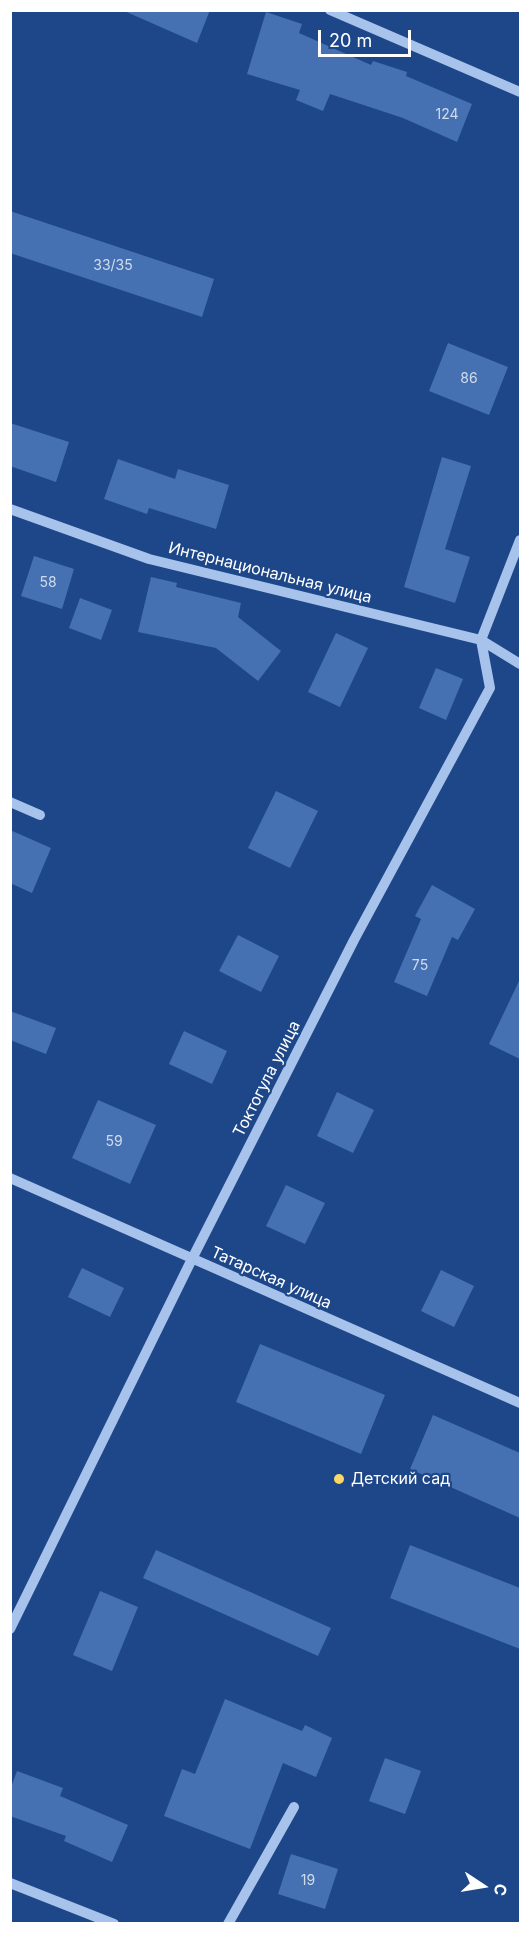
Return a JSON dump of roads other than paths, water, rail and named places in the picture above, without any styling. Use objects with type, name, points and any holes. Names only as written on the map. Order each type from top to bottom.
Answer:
[{"type":"street","points":[[330,10],[520,92]]},
{"type":"street","name":"Интернациональная улица","points":[[10,509],[149,559],[481,640],[520,664]]},
{"type":"street","points":[[481,640],[520,540]]},
{"type":"street","name":"Токтогула улица","points":[[10,1629],[192,1259],[354,940],[490,688],[481,640]]},
{"type":"street","points":[[10,802],[40,815]]},
{"type":"street","name":"Татарская улица","points":[[10,1178],[520,1403]]},
{"type":"street","points":[[228,1923],[294,1807]]},
{"type":"street","points":[[10,1883],[114,1923]]},
{"type":"place","name":"Детский сад","points":[[339,1479]]}]
